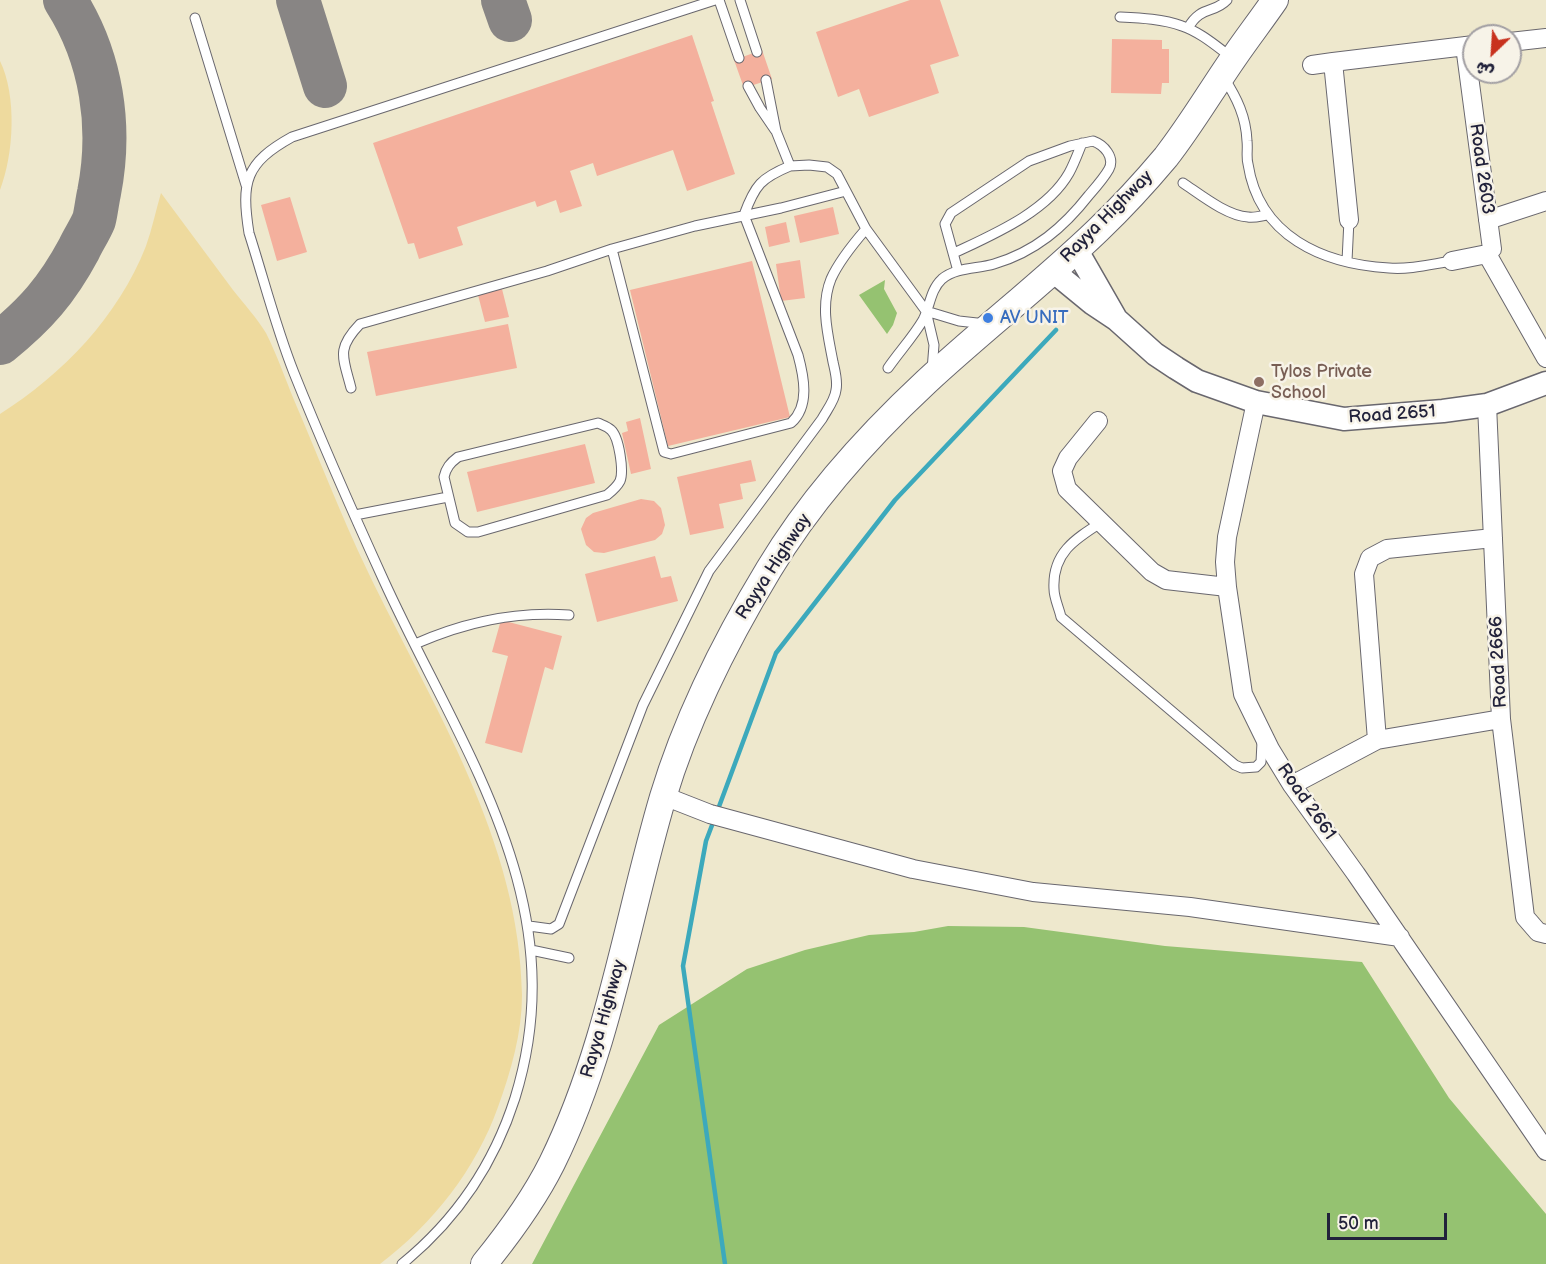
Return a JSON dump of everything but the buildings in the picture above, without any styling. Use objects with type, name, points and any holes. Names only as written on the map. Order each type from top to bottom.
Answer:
[{"type":"main road","name":"Rayya Highway","points":[[484,1264],[530,1203],[551,1166],[570,1124],[602,1035],[664,796],[682,742],[736,627],[771,565],[856,452],[891,415],[1053,271],[1134,194],[1168,154],[1275,0]]},
{"type":"street","points":[[1522,41],[1546,38]]},
{"type":"street","name":"Road 2603","points":[[1312,65],[1462,47]]},
{"type":"street","points":[[1333,62],[1349,220]]},
{"type":"street","name":"Road 2603","points":[[1474,84],[1492,249],[1487,254]]},
{"type":"street","points":[[1488,220],[1546,201]]},
{"type":"street","name":"Road 2651","points":[[1077,249],[1116,319]]},
{"type":"street","points":[[1452,261],[1487,254],[1546,358]]},
{"type":"street","name":"Road 2651","points":[[1053,271],[1092,303],[1116,319],[1155,354],[1176,368],[1197,381],[1256,402],[1344,419],[1487,405],[1546,383]]},
{"type":"street","name":"Road 2661","points":[[1256,402],[1227,537],[1227,587],[1243,694],[1261,732],[1292,785],[1400,937],[1546,1151]]},
{"type":"street","name":"Road 2666","points":[[1487,405],[1501,719],[1525,917],[1538,932],[1546,934]]},
{"type":"street","points":[[1098,421],[1068,458],[1062,471],[1067,489],[1152,572],[1166,580],[1227,587]]},
{"type":"street","points":[[1377,740],[1364,574],[1370,558],[1387,549],[1493,538]]},
{"type":"street","points":[[1292,785],[1377,740],[1501,719]]},
{"type":"street","points":[[664,796],[718,816],[912,869],[1034,892],[1190,907],[1400,937]]},
{"type":"lane","points":[[246,185],[257,163],[271,149],[292,137],[717,0],[739,58]]},
{"type":"lane","points":[[740,0],[757,52]]},
{"type":"lane","points":[[1188,28],[1198,14],[1223,4],[1227,0]]},
{"type":"lane","points":[[1120,17],[1166,22],[1188,28],[1228,67],[1241,108],[1247,142],[1247,163],[1257,199],[1267,215],[1287,235],[1316,252],[1347,261],[1390,268],[1452,261]]},
{"type":"lane","points":[[195,18],[246,185],[245,210],[249,233],[293,371],[385,584],[470,753],[498,818],[520,886],[529,926],[533,995],[529,1036],[521,1077],[508,1118],[496,1147],[462,1203],[441,1228],[402,1264]]},
{"type":"lane","points":[[766,80],[776,131],[790,166]]},
{"type":"lane","points":[[748,86],[759,108],[776,131]]},
{"type":"lane","points":[[888,368],[924,317],[929,299],[941,280],[958,271],[982,267],[1017,256],[1047,238],[1073,215],[1107,173],[1111,163],[1107,152],[1100,144],[1093,141],[1029,161],[951,213],[945,224],[958,271]]},
{"type":"lane","points":[[954,253],[1002,230],[1044,201],[1068,174],[1082,143]]},
{"type":"lane","points":[[612,249],[664,452],[671,454],[791,423],[800,411],[805,388],[798,355],[744,215],[752,193],[769,175],[790,166],[827,167],[837,174],[866,229],[926,311],[934,345],[930,378]]},
{"type":"lane","points":[[1183,183],[1219,207],[1237,214],[1248,218],[1267,215]]},
{"type":"lane","points":[[351,387],[343,349],[346,340],[360,324],[695,226],[846,191]]},
{"type":"lane","points":[[1347,261],[1349,220]]},
{"type":"lane","points":[[529,926],[551,929],[559,924],[643,705],[709,571],[729,540],[822,419],[835,395],[837,387],[826,320],[826,295],[837,267],[866,229]]},
{"type":"lane","points":[[926,311],[959,321],[994,324]]},
{"type":"lane","points":[[598,423],[611,430],[615,436],[622,472],[617,485],[607,495],[473,533],[455,524],[448,497],[444,477],[446,470],[458,457],[598,423]]},
{"type":"lane","points":[[355,515],[448,497]]},
{"type":"lane","points":[[1102,522],[1066,548],[1060,557],[1055,572],[1054,590],[1061,617],[1235,765],[1249,768],[1256,767],[1261,762],[1261,732]]},
{"type":"lane","points":[[415,644],[442,632],[489,619],[531,614],[569,615]]},
{"type":"lane","points":[[531,950],[569,958]]},
{"type":"green space","points":[[885,280],[884,289],[897,313],[887,334],[859,295]]},
{"type":"green space","points":[[948,926],[1024,927],[1165,946],[1362,962],[1449,1098],[1546,1214],[1546,1264],[532,1264],[659,1025],[747,969],[805,950],[869,935],[914,932]]},
{"type":"sand","points":[[0,61],[9,91],[12,125],[8,160],[0,190]]},
{"type":"sand","points":[[161,193],[266,333],[358,551],[469,776],[490,829],[506,883],[517,938],[522,1009],[518,1038],[503,1093],[478,1152],[451,1194],[418,1231],[380,1264],[0,1264],[0,414],[45,381],[86,342],[104,320],[120,297],[146,246]]},
{"type":"waterway","points":[[717,812],[776,653],[895,500],[1056,330]]},
{"type":"waterway","points":[[714,820],[706,841],[683,966],[725,1264]]},
{"type":"taxiway","points":[[0,343],[24,322],[54,289],[94,220],[103,168],[104,118],[101,94],[88,45],[65,0]]},
{"type":"taxiway","points":[[298,0],[325,86]]},
{"type":"taxiway","points":[[503,0],[510,20]]},
{"type":"place","name":"AV UNIT","points":[[988,318]]},
{"type":"place","name":"Tylos Private School","points":[[1259,382]]}]
